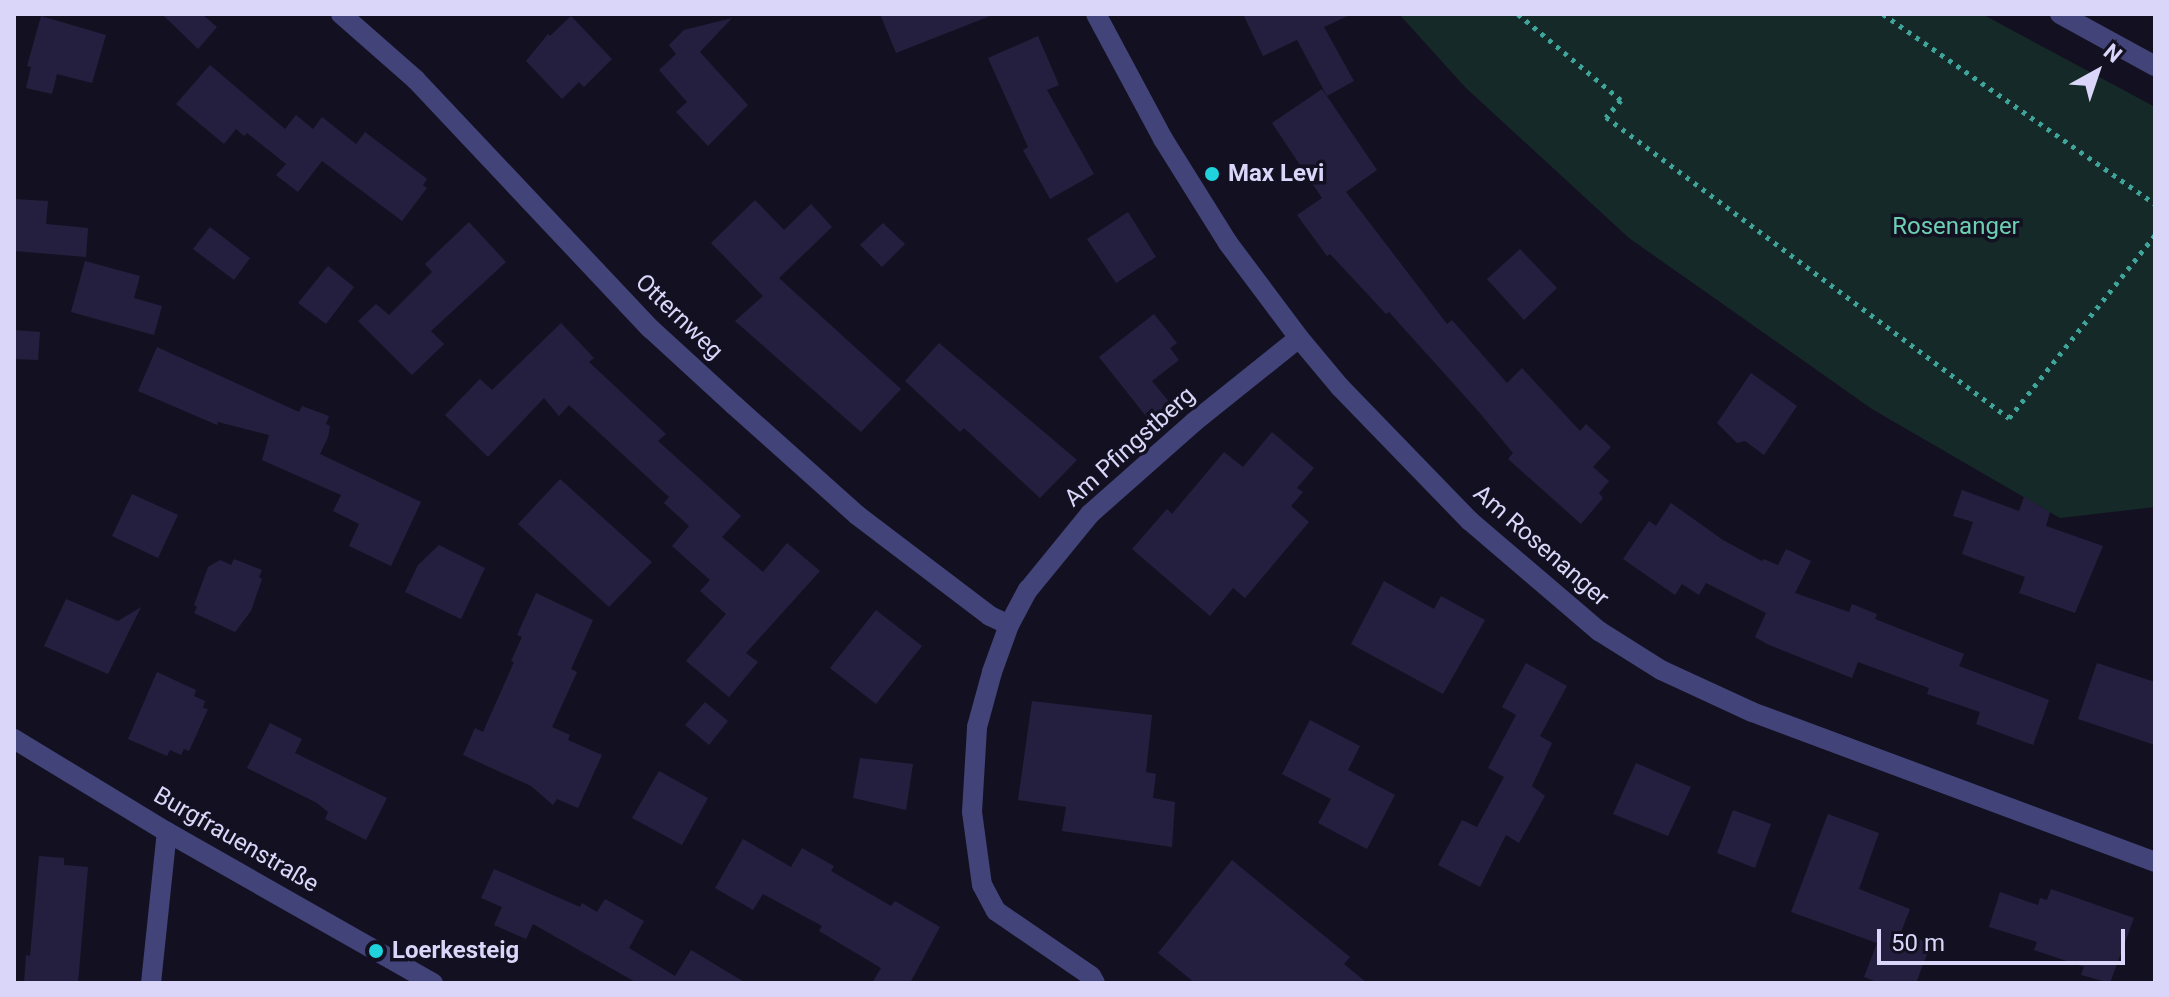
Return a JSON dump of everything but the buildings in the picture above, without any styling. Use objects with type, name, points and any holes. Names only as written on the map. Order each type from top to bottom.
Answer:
[{"type":"street","name":"Otternweg","points":[[341,14],[416,80],[651,329],[734,405],[857,515],[990,616],[1009,625]]},
{"type":"street","name":"Am Rosenanger","points":[[1096,14],[1163,139],[1220,230],[1299,338],[1384,434],[1470,521],[1599,631],[1661,670],[1752,712],[2155,862]]},
{"type":"street","points":[[2060,14],[2155,66]]},
{"type":"street","name":"Am Pfingstberg","points":[[1095,983],[1091,976],[996,911],[982,885],[972,812],[977,727],[1009,625],[1028,590],[1090,514],[1194,422],[1299,338]]},
{"type":"street","name":"Burgfrauenstraße","points":[[14,739],[167,832],[433,983]]},
{"type":"street","points":[[151,983],[167,832]]},
{"type":"path","points":[[1518,14],[1621,100],[1606,117],[2009,418],[2155,235]]},
{"type":"path","points":[[1883,14],[2155,204]]},
{"type":"green space","name":"Rosenanger","points":[[1399,14],[1982,14],[2155,107],[2155,507],[2060,518],[1872,409],[1629,238],[1465,87]]},
{"type":"place","name":"Max Levi","points":[[1212,174]]},
{"type":"place","name":"Loerkesteig","points":[[376,951]]}]
